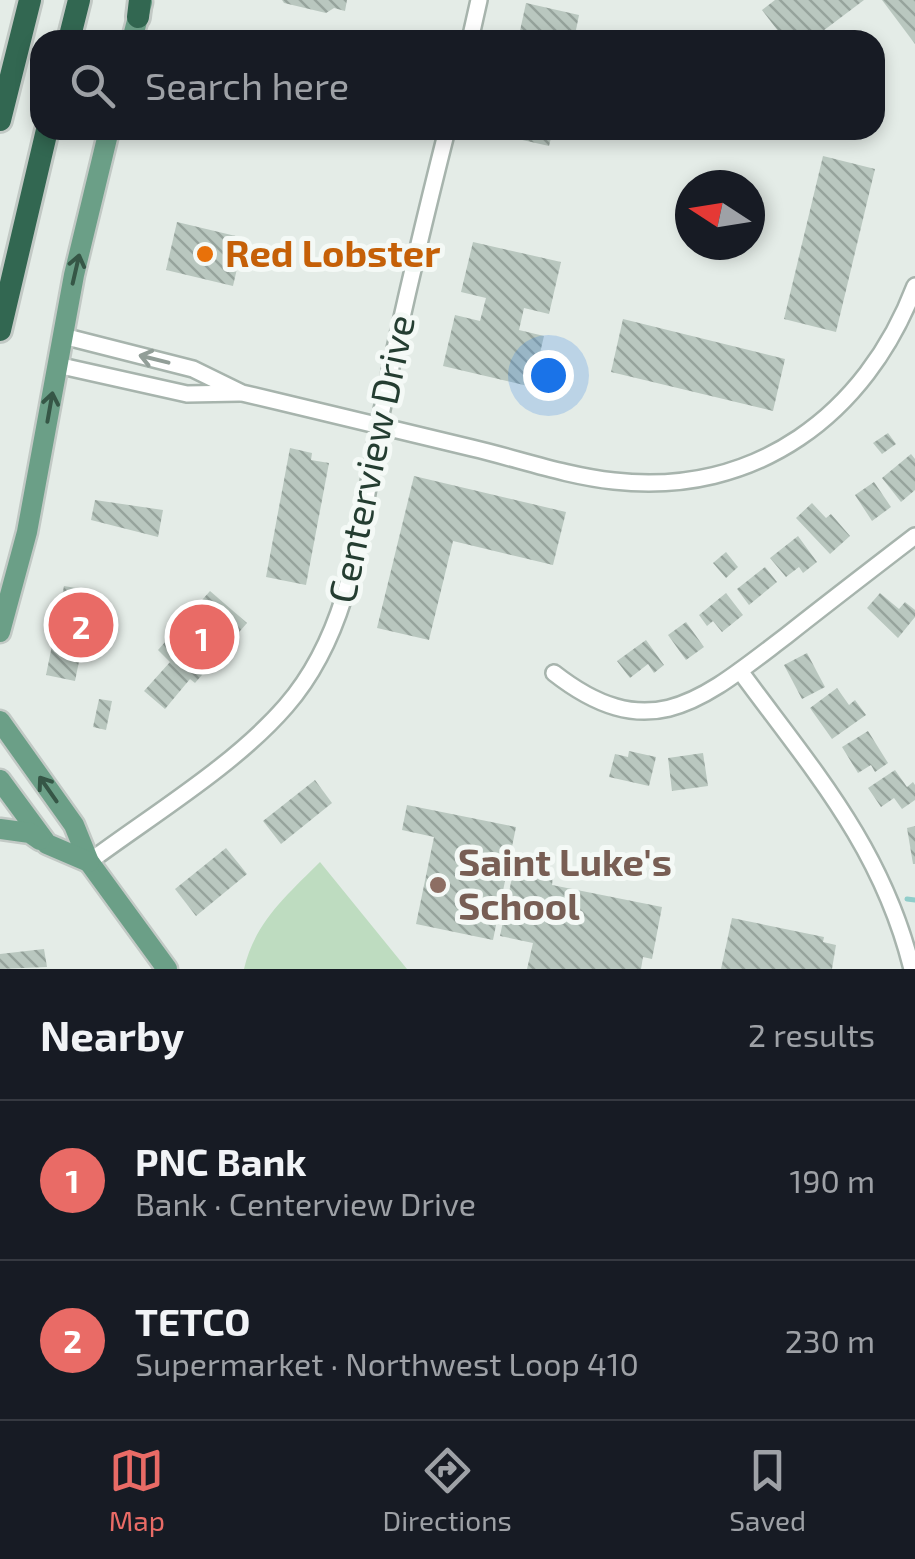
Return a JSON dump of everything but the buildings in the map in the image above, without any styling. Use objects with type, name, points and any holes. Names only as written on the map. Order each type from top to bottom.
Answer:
[{"type":"highway","points":[[0,120],[30,0]]},
{"type":"highway","points":[[72,30],[79,0]]},
{"type":"highway","points":[[0,330],[45,140]]},
{"type":"main road","points":[[0,632],[27,532],[57,364],[107,140]]},
{"type":"main road","points":[[0,590],[8,581],[27,532]]},
{"type":"main road","points":[[0,721],[74,825],[89,862],[168,969]]},
{"type":"main road","points":[[0,780],[46,844]]},
{"type":"main road","points":[[0,829],[30,832],[46,844],[89,862]]},
{"type":"street","points":[[472,30],[480,0]]},
{"type":"street","name":"Centerview Drive","points":[[89,862],[260,733],[288,704],[313,668],[350,580],[378,426],[445,140]]},
{"type":"street","points":[[63,336],[193,369],[242,392],[586,477],[645,483],[703,477],[762,459],[810,432],[856,390],[891,341],[915,286]]},
{"type":"street","points":[[57,364],[187,394],[242,392]]},
{"type":"street","points":[[554,674],[601,704],[639,711],[665,710],[690,702],[740,671],[915,537]]},
{"type":"street","points":[[740,671],[863,841],[890,895],[912,969]]},
{"type":"green space","points":[[320,862],[407,969],[244,969],[264,923]]},
{"type":"waterway","points":[[907,899],[915,900]]},
{"type":"place","name":"Red Lobster","points":[[205,254]]},
{"type":"place","name":"TETCO","points":[[81,625]]},
{"type":"place","name":"PNC Bank","points":[[202,637]]},
{"type":"place","name":"Saint Luke's School","points":[[438,885]]}]
